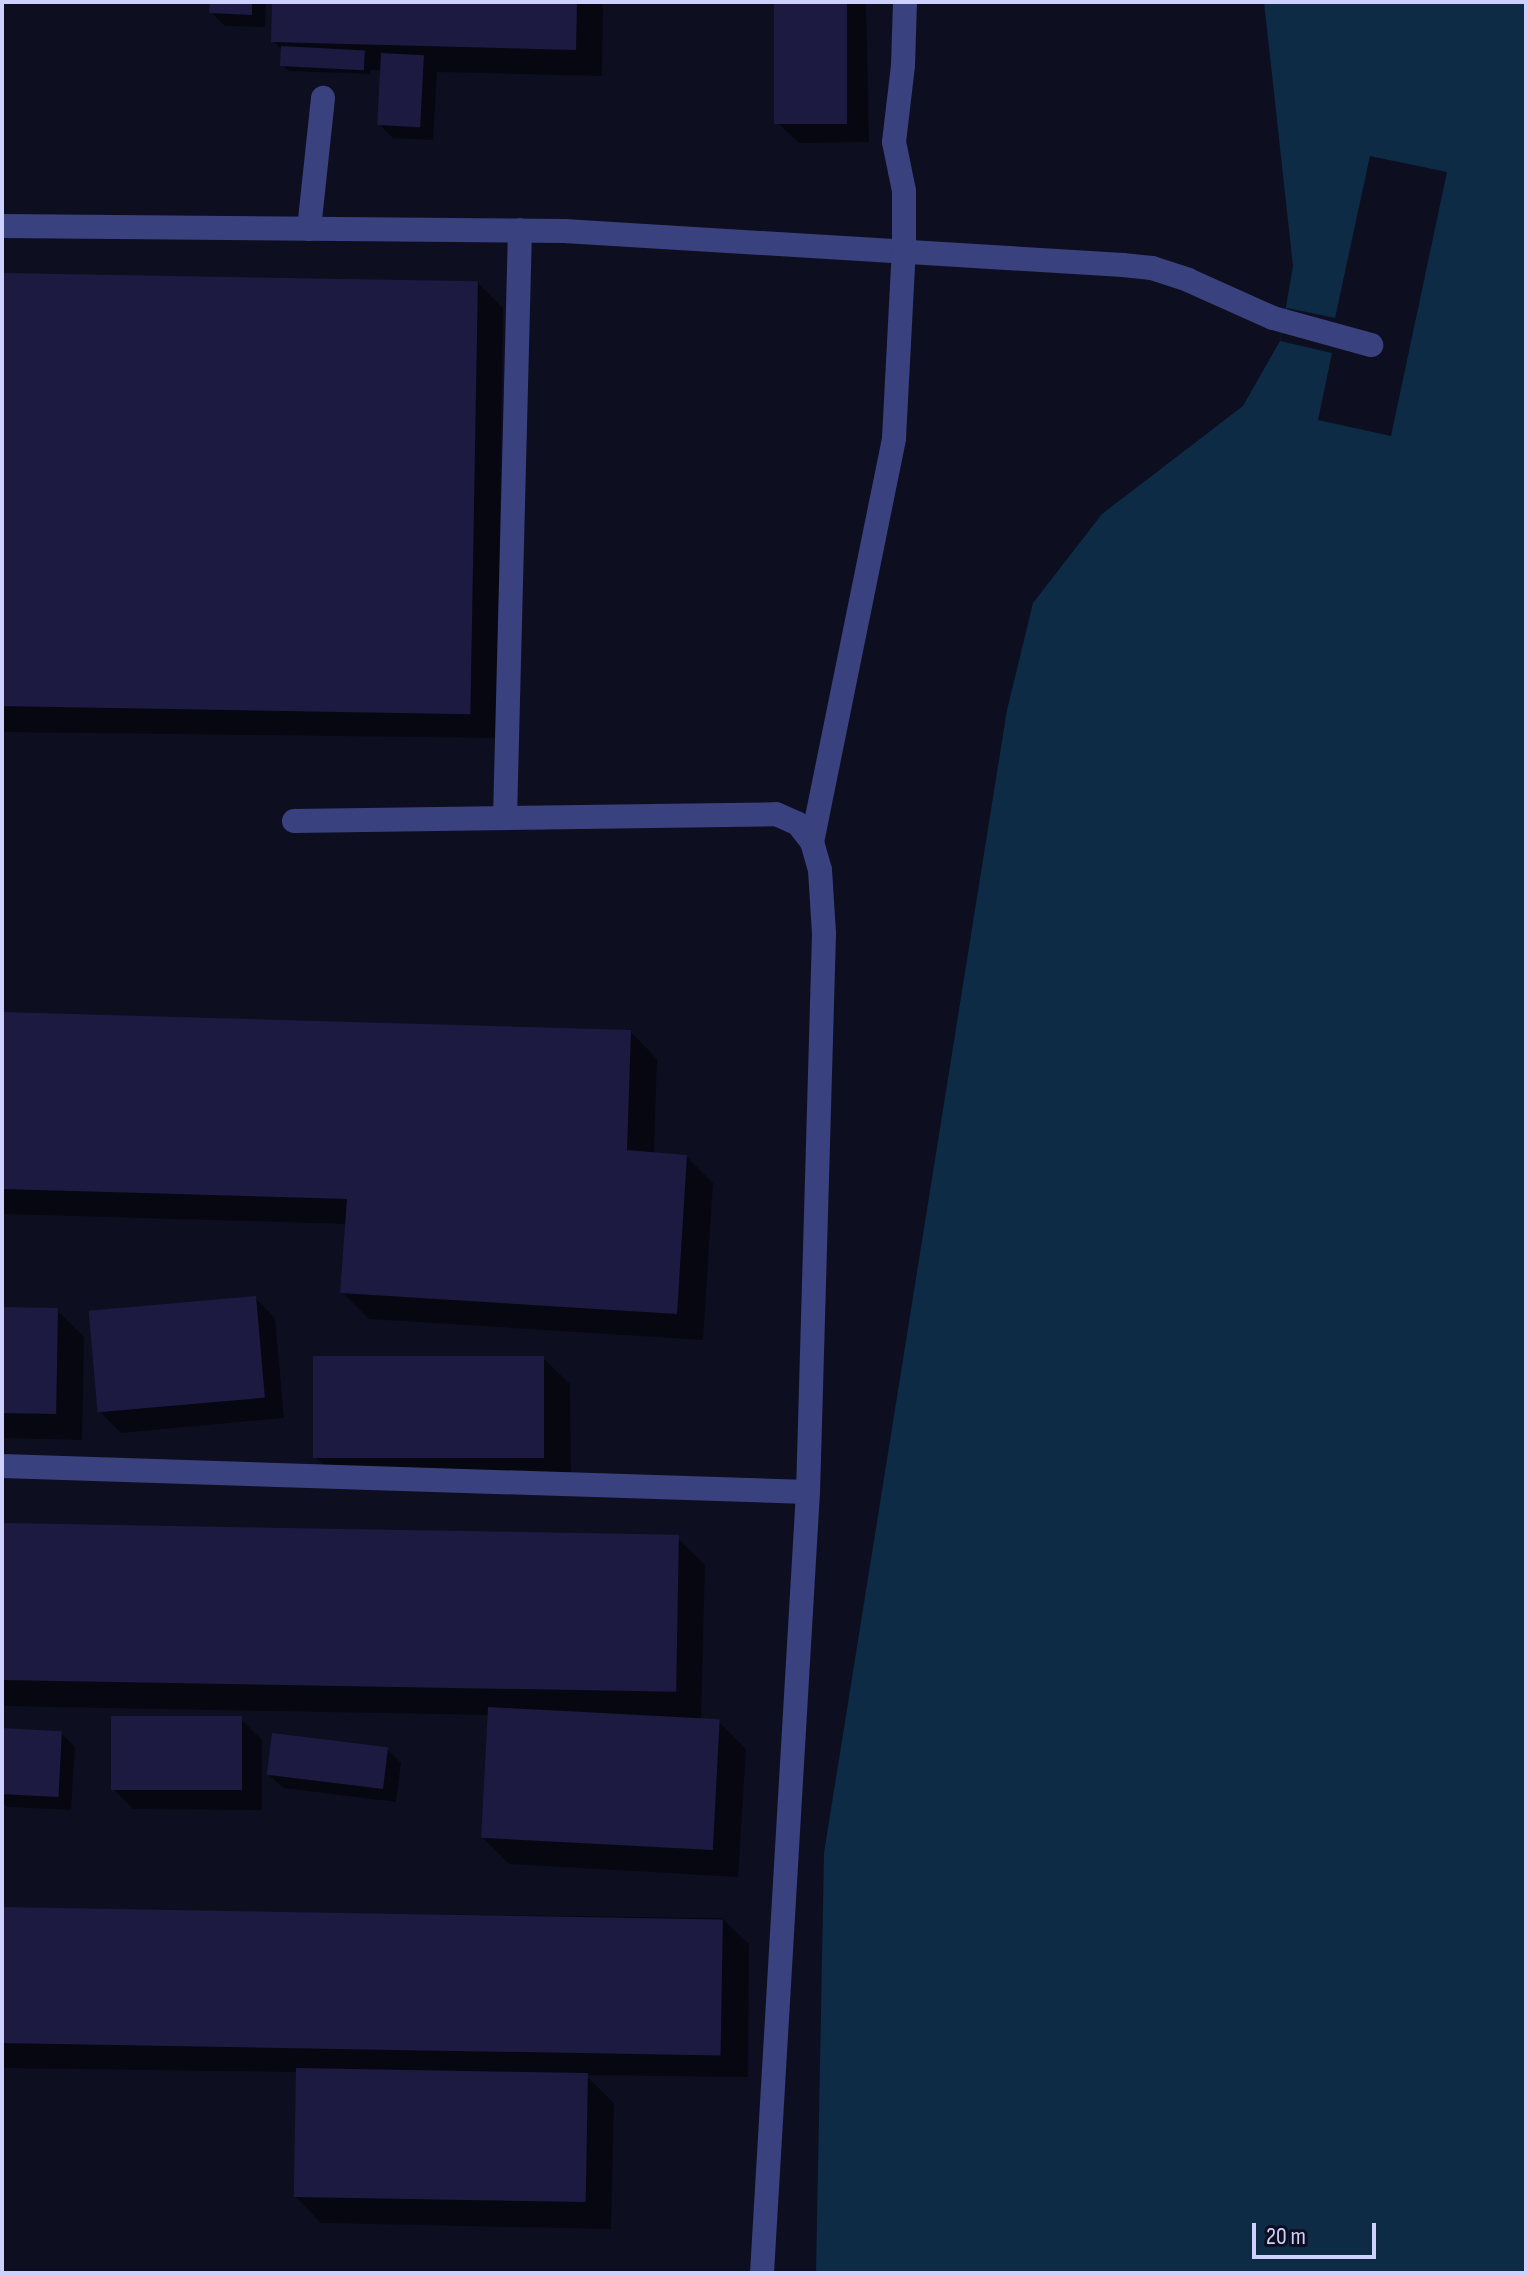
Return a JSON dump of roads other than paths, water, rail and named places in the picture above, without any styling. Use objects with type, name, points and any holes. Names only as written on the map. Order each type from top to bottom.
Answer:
[{"type":"street","points":[[812,842],[894,438],[904,191],[894,142],[903,65],[905,2]]},
{"type":"street","points":[[309,229],[323,98]]},
{"type":"street","points":[[2,226],[520,230],[904,250],[1152,268],[1273,318],[1371,345]]},
{"type":"street","points":[[505,818],[520,230]]},
{"type":"street","points":[[294,821],[776,814],[798,824],[812,842],[820,870],[824,934],[808,1492],[762,2273]]},
{"type":"street","points":[[2,1466],[808,1492]]},
{"type":"water","points":[[1264,2],[1526,2],[1526,2273],[816,2273],[824,1853],[1007,710],[1033,603],[1102,514],[1243,406],[1280,341],[1293,266]]}]
